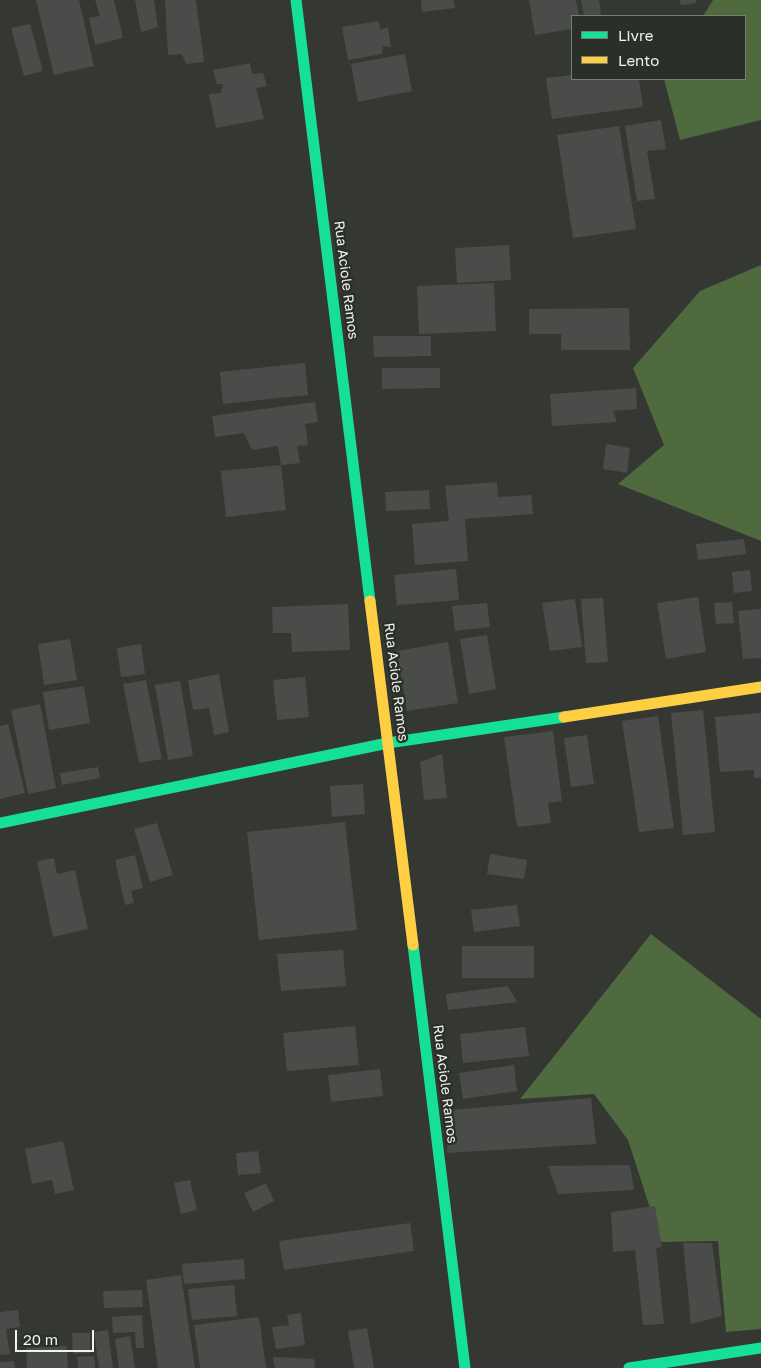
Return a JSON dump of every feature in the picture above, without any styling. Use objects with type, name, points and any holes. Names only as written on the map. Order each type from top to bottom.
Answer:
[{"type":"street","name":"Rua Aciole Ramos","points":[[296,0],[466,1368]]},
{"type":"street","points":[[0,823],[388,743],[761,687]]},
{"type":"street","points":[[629,1368],[761,1348]]},
{"type":"green space","points":[[713,0],[761,0],[761,120],[680,140],[664,80],[746,80],[746,15],[704,15]]},
{"type":"green space","points":[[761,265],[761,541],[618,484],[664,445],[633,368],[700,291]]},
{"type":"green space","points":[[651,934],[761,1019],[761,1329],[726,1332],[718,1241],[661,1242],[628,1140],[594,1094],[520,1099]]},
{"type":"building","points":[[36,0],[79,0],[94,66],[54,75]]},
{"type":"building","points":[[95,0],[114,0],[123,38],[95,45],[89,18],[100,16]]},
{"type":"building","points":[[135,0],[154,0],[158,27],[141,32]]},
{"type":"building","points":[[165,0],[196,0],[204,62],[186,64],[182,54],[168,55]]},
{"type":"building","points":[[421,0],[454,0],[455,8],[422,12]]},
{"type":"building","points":[[529,0],[576,0],[579,15],[571,15],[571,29],[535,35]]},
{"type":"building","points":[[581,0],[599,0],[601,15],[584,15]]},
{"type":"building","points":[[680,0],[696,0],[697,3],[681,5]]},
{"type":"building","points":[[379,21],[380,29],[388,28],[391,47],[383,46],[382,54],[348,60],[342,27]]},
{"type":"building","points":[[30,24],[43,71],[24,76],[11,28]]},
{"type":"building","points":[[405,54],[412,91],[358,102],[351,64]]},
{"type":"building","points":[[250,63],[252,74],[263,73],[267,86],[256,88],[264,119],[216,128],[209,94],[221,93],[223,84],[217,84],[213,70]]},
{"type":"building","points":[[571,75],[571,80],[639,80],[643,107],[552,119],[546,78]]},
{"type":"building","points":[[661,120],[666,149],[647,151],[655,199],[637,201],[625,126]]},
{"type":"building","points":[[619,126],[636,229],[573,238],[557,135]]},
{"type":"building","points":[[509,245],[511,280],[457,283],[455,248]]},
{"type":"building","points":[[494,283],[496,331],[419,334],[417,286]]},
{"type":"building","points":[[629,308],[630,350],[561,350],[561,334],[529,334],[529,309]]},
{"type":"building","points":[[373,336],[431,336],[431,356],[374,357]]},
{"type":"building","points":[[305,363],[308,395],[223,404],[220,372]]},
{"type":"building","points":[[382,368],[440,368],[440,388],[382,389]]},
{"type":"building","points":[[636,388],[637,409],[613,411],[617,422],[552,426],[550,394]]},
{"type":"building","points":[[315,402],[318,422],[305,424],[308,445],[297,446],[300,463],[281,465],[278,446],[252,450],[244,433],[215,437],[212,416]]},
{"type":"building","points":[[606,444],[630,448],[627,473],[603,469]]},
{"type":"building","points":[[281,465],[286,510],[226,517],[221,471]]},
{"type":"building","points":[[497,482],[498,497],[531,495],[533,514],[465,519],[468,561],[415,565],[412,524],[449,521],[445,486]]},
{"type":"building","points":[[429,490],[430,509],[386,511],[385,492]]},
{"type":"building","points":[[744,539],[746,554],[698,560],[696,544]]},
{"type":"building","points":[[456,569],[459,600],[397,605],[394,575]]},
{"type":"building","points":[[750,570],[752,591],[734,593],[732,572]]},
{"type":"building","points":[[698,597],[706,652],[666,659],[657,603]]},
{"type":"building","points":[[603,598],[608,662],[586,663],[581,599]]},
{"type":"building","points":[[575,599],[582,647],[550,651],[542,603]]},
{"type":"building","points":[[732,602],[734,623],[716,624],[714,603]]},
{"type":"building","points":[[487,603],[490,627],[455,631],[452,606]]},
{"type":"building","points":[[348,604],[350,650],[292,652],[291,633],[273,633],[272,607]]},
{"type":"building","points":[[761,609],[761,658],[743,659],[738,611]]},
{"type":"building","points":[[487,635],[496,689],[469,694],[460,639]]},
{"type":"building","points":[[70,639],[77,680],[44,685],[38,644]]},
{"type":"building","points":[[448,642],[458,703],[407,711],[397,651]]},
{"type":"building","points":[[141,644],[145,674],[121,677],[117,648]]},
{"type":"building","points":[[219,674],[229,732],[214,735],[209,708],[193,710],[188,680]]},
{"type":"building","points":[[305,677],[309,717],[277,720],[273,680]]},
{"type":"building","points":[[146,680],[162,759],[139,763],[123,684]]},
{"type":"building","points":[[180,681],[193,756],[168,760],[155,685]]},
{"type":"building","points":[[84,686],[90,723],[49,730],[43,692]]},
{"type":"building","points":[[40,704],[56,788],[28,794],[11,710]]},
{"type":"building","points":[[703,710],[715,832],[683,835],[671,713]]},
{"type":"building","points":[[761,713],[761,778],[754,778],[754,770],[720,772],[715,717]]},
{"type":"building","points":[[658,716],[674,828],[639,832],[622,721]]},
{"type":"building","points":[[8,724],[25,793],[0,799],[0,726]]},
{"type":"building","points":[[553,731],[562,801],[548,803],[551,823],[517,827],[504,737]]},
{"type":"building","points":[[587,735],[594,784],[571,787],[564,738]]},
{"type":"building","points":[[442,754],[447,798],[424,800],[420,762]]},
{"type":"building","points":[[98,767],[100,778],[62,785],[60,773]]},
{"type":"building","points":[[363,784],[365,814],[332,817],[330,786]]},
{"type":"building","points":[[345,822],[357,930],[259,940],[247,832]]},
{"type":"building","points":[[157,823],[173,875],[150,882],[134,829]]},
{"type":"building","points":[[490,854],[527,860],[524,879],[487,874]]},
{"type":"building","points":[[135,855],[143,888],[131,891],[134,903],[125,905],[115,860]]},
{"type":"building","points":[[54,858],[57,874],[75,870],[88,929],[53,937],[37,861]]},
{"type":"building","points":[[517,905],[520,926],[474,932],[471,910]]},
{"type":"building","points":[[462,946],[534,946],[534,978],[462,978]]},
{"type":"building","points":[[343,950],[346,986],[281,991],[277,954]]},
{"type":"building","points":[[508,986],[517,1002],[448,1010],[446,994]]},
{"type":"building","points":[[355,1026],[359,1065],[287,1071],[283,1033]]},
{"type":"building","points":[[525,1027],[529,1056],[463,1063],[460,1034]]},
{"type":"building","points":[[514,1065],[517,1091],[463,1099],[459,1073]]},
{"type":"building","points":[[380,1069],[383,1096],[331,1102],[328,1075]]},
{"type":"building","points":[[591,1098],[596,1144],[447,1153],[449,1110]]},
{"type":"building","points":[[63,1141],[74,1190],[55,1194],[52,1180],[32,1184],[25,1149]]},
{"type":"building","points":[[258,1151],[261,1173],[238,1175],[236,1153]]},
{"type":"building","points":[[630,1165],[634,1190],[558,1194],[548,1166]]},
{"type":"building","points":[[190,1180],[197,1210],[181,1214],[174,1183]]},
{"type":"building","points":[[266,1183],[274,1201],[253,1212],[244,1193]]},
{"type":"building","points":[[655,1206],[662,1247],[656,1248],[664,1324],[643,1325],[635,1250],[613,1252],[611,1212]]},
{"type":"building","points":[[410,1223],[414,1251],[284,1270],[279,1241]]},
{"type":"building","points":[[683,1243],[712,1243],[722,1316],[691,1324]]},
{"type":"building","points":[[244,1259],[245,1279],[184,1284],[182,1264]]},
{"type":"building","points":[[181,1275],[195,1368],[158,1368],[146,1280]]},
{"type":"building","points":[[234,1285],[237,1316],[192,1320],[188,1289]]},
{"type":"building","points":[[142,1290],[143,1307],[104,1308],[103,1291]]},
{"type":"building","points":[[18,1310],[20,1327],[6,1329],[10,1354],[0,1355],[0,1312]]},
{"type":"building","points":[[301,1313],[305,1345],[276,1349],[272,1327],[289,1325],[287,1315]]},
{"type":"building","points":[[142,1315],[144,1348],[136,1348],[135,1332],[113,1333],[112,1317]]},
{"type":"building","points":[[259,1317],[266,1368],[200,1368],[194,1325]]},
{"type":"building","points":[[367,1328],[374,1368],[354,1368],[348,1331]]},
{"type":"building","points":[[108,1330],[113,1368],[99,1368],[94,1332]]},
{"type":"building","points":[[72,1333],[90,1333],[90,1353],[73,1354]]},
{"type":"building","points":[[130,1336],[135,1368],[119,1368],[115,1339]]},
{"type":"building","points":[[67,1346],[68,1368],[27,1368],[26,1348]]},
{"type":"building","points":[[94,1356],[95,1368],[78,1368],[77,1357]]},
{"type":"building","points":[[273,1357],[314,1359],[315,1368],[275,1368]]},
{"type":"building","points":[[14,1361],[15,1368],[0,1368],[0,1362]]},
{"type":"traffic: fast","points":[[296,0],[370,601]]},
{"type":"traffic: fast","points":[[0,823],[388,743],[564,717]]},
{"type":"traffic: fast","points":[[413,945],[465,1368]]},
{"type":"traffic: fast","points":[[629,1368],[761,1348]]},
{"type":"traffic: slow","points":[[370,601],[413,945]]},
{"type":"traffic: slow","points":[[564,717],[761,687]]}]
